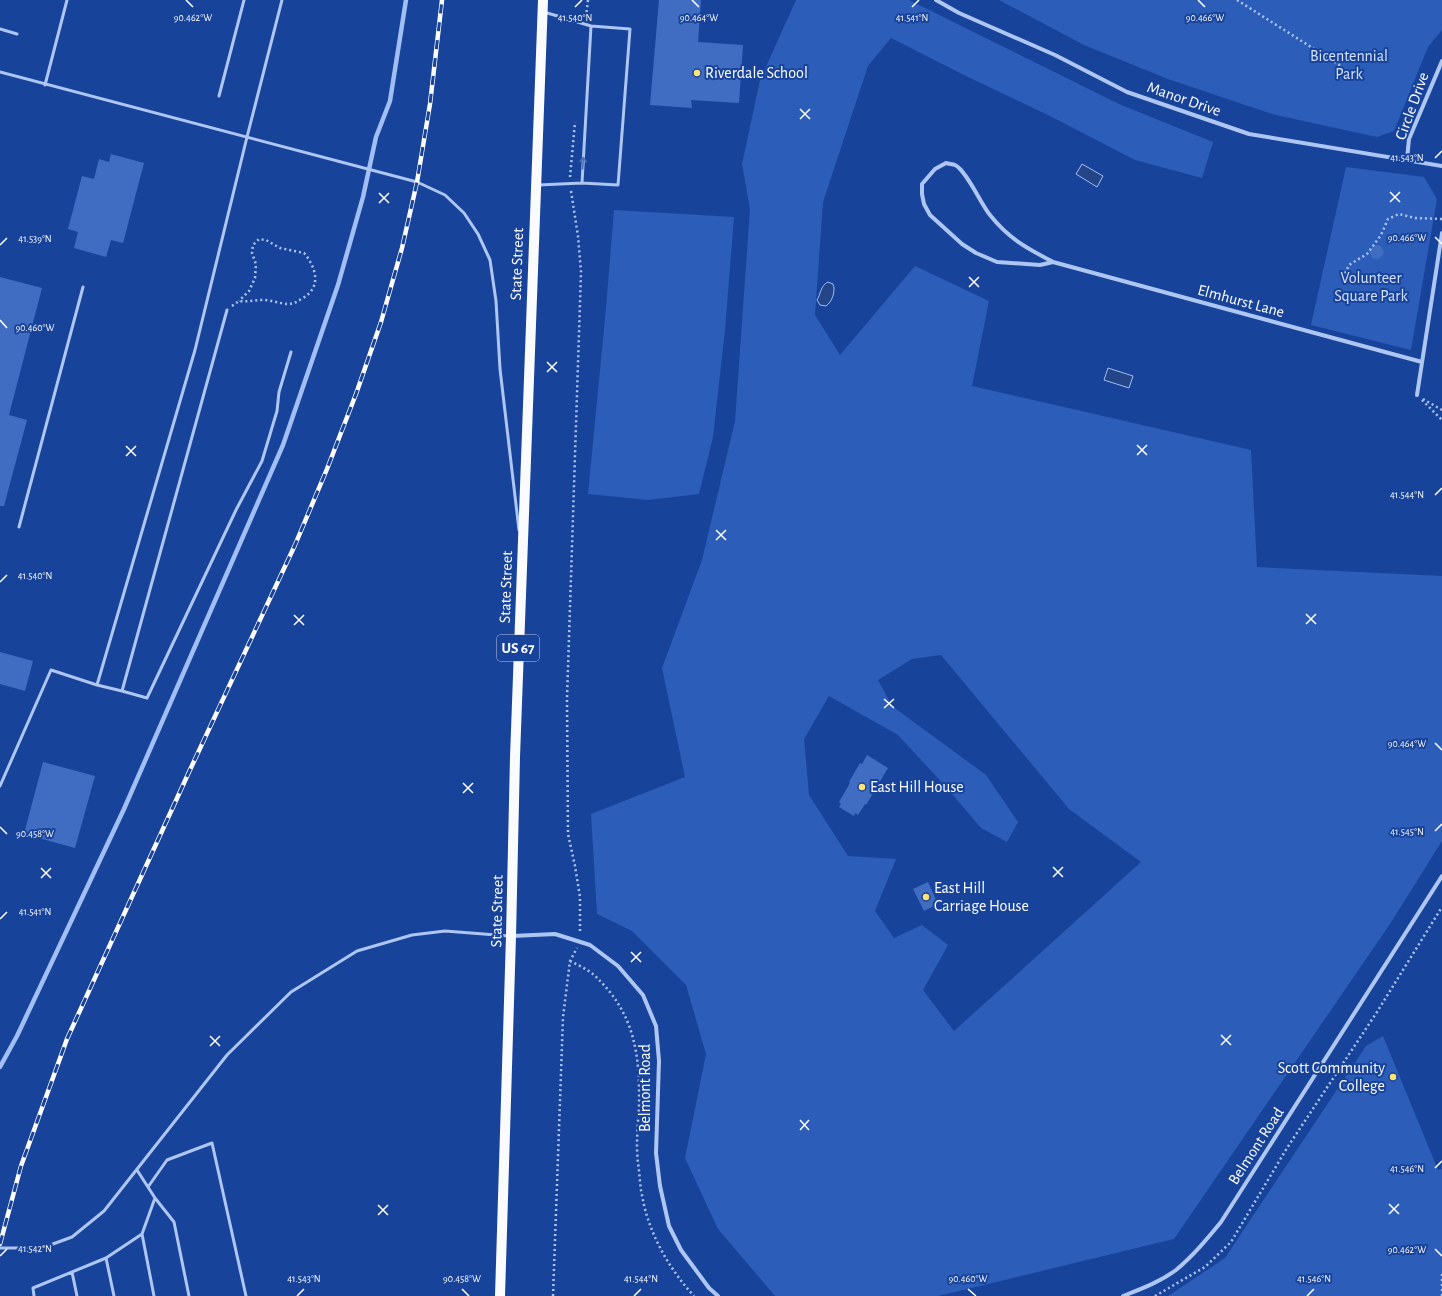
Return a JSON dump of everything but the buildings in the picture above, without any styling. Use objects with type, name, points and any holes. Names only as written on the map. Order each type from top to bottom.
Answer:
[{"type":"main road","name":"State Street","points":[[500,1296],[515,757],[543,0]]},
{"type":"street","name":"Manor Drive","points":[[936,0],[959,14],[1055,55],[1127,92],[1212,122],[1249,134],[1442,166]]},
{"type":"street","name":"Circle Drive","points":[[1407,159],[1409,139],[1442,61]]},
{"type":"street","name":"Elmhurst Lane","points":[[1053,262],[1040,265],[997,262],[976,253],[962,244],[930,216],[924,204],[922,184],[935,169],[946,163],[956,165],[964,173],[981,203],[1001,228],[1017,242],[1053,262],[1422,362]]},
{"type":"street","points":[[1417,395],[1442,233]]},
{"type":"street","name":"Belmont Road","points":[[1123,1296],[1144,1288],[1175,1270],[1202,1245],[1221,1222],[1442,876]]},
{"type":"street","name":"Belmont Road","points":[[511,936],[555,934],[590,945],[618,966],[643,995],[656,1026],[660,1061],[656,1153],[660,1186],[669,1226],[681,1250],[709,1288],[718,1296]]},
{"type":"lane","points":[[44,85],[67,0]]},
{"type":"lane","points":[[219,96],[244,0]]},
{"type":"lane","points":[[97,685],[195,350],[282,0]]},
{"type":"lane","points":[[535,185],[582,183],[618,185],[630,29],[592,26],[542,11]]},
{"type":"lane","points":[[582,183],[592,26]]},
{"type":"lane","points":[[0,29],[17,34]]},
{"type":"lane","points":[[0,72],[44,85],[417,182],[445,195],[464,213],[478,234],[490,260],[496,301],[500,369],[522,555]]},
{"type":"lane","points":[[19,527],[82,287]]},
{"type":"lane","points":[[122,691],[227,310]]},
{"type":"lane","points":[[0,786],[51,670],[97,685],[147,698],[236,510],[262,461],[278,411],[279,392],[291,352]]},
{"type":"lane","points":[[0,1248],[42,1248],[72,1237],[104,1211],[228,1055],[291,992],[330,967],[357,951],[412,936],[445,931],[511,936]]},
{"type":"lane","points":[[148,1187],[167,1160],[212,1143],[246,1296]]},
{"type":"lane","points":[[137,1170],[155,1198],[174,1222],[189,1296]]},
{"type":"lane","points":[[154,1296],[142,1234],[155,1198]]},
{"type":"lane","points":[[34,1296],[33,1288],[106,1258],[142,1234]]},
{"type":"lane","points":[[106,1258],[114,1296]]},
{"type":"lane","points":[[72,1272],[77,1296]]},
{"type":"path","points":[[585,24],[588,0]]},
{"type":"path","points":[[1237,0],[1341,66]]},
{"type":"path","points":[[553,1296],[563,1017],[570,961],[580,942],[580,897],[568,834],[567,699],[581,272],[578,236],[569,183],[576,115]]},
{"type":"path","points":[[1343,278],[1349,265],[1367,254],[1380,235],[1388,219],[1399,214],[1415,218],[1442,218]]},
{"type":"path","points":[[227,310],[250,291],[255,278],[256,264],[252,253],[253,245],[259,239],[266,240],[280,248],[298,250],[309,258],[316,279],[315,286],[308,295],[295,302],[287,304],[269,300],[246,302],[239,301]]},
{"type":"path","points":[[1417,395],[1442,410]]},
{"type":"path","points":[[1417,395],[1442,420]]},
{"type":"path","points":[[1156,1296],[1205,1266],[1231,1242],[1287,1148],[1377,1012],[1442,907]]},
{"type":"path","points":[[570,961],[593,974],[610,993],[623,1011],[634,1038],[638,1059],[639,1107],[637,1148],[642,1196],[650,1223],[660,1247],[673,1270],[694,1296]]},
{"type":"path","points":[[1442,1273],[1442,1296]]},
{"type":"green space","points":[[796,0],[909,0],[1119,104],[1213,142],[1202,178],[1135,160],[1050,116],[891,38],[868,66],[823,202],[815,315],[840,355],[915,266],[989,301],[972,386],[1251,450],[1257,567],[1442,576],[1442,841],[1390,924],[1174,1239],[938,1296],[775,1296],[718,1229],[685,1158],[706,1054],[686,985],[632,931],[597,914],[591,814],[685,777],[662,668],[702,560],[735,421],[750,209],[742,164],[760,80]],"holes":[[[941,655],[1069,809],[1141,862],[954,1031],[923,990],[948,945],[922,925],[894,938],[875,911],[896,859],[848,856],[809,795],[804,739],[829,696],[898,735],[947,788],[981,828],[1007,842],[1018,822],[986,775],[892,706],[878,680],[912,659]]]},
{"type":"green space","name":"Bicentennial Park","points":[[999,0],[1442,0],[1442,30],[1428,47],[1394,131],[1377,137],[1276,115],[1168,79],[1084,45]]},
{"type":"green space","name":"Volunteer Square Park","points":[[1346,167],[1424,177],[1437,199],[1411,350],[1311,325]]},
{"type":"green space","points":[[614,210],[734,217],[725,330],[713,437],[699,494],[648,500],[588,494]]},
{"type":"green space","name":"Scott Community College","points":[[1383,1036],[1438,1170],[1442,1169],[1442,1296],[1168,1296],[1225,1258],[1366,1046]]},
{"type":"shaded area","points":[[1082,164],[1103,176],[1097,187],[1076,174]]},
{"type":"shaded area","points":[[828,282],[833,284],[833,296],[826,306],[820,305],[817,300],[822,288]]},
{"type":"shaded area","points":[[1108,368],[1133,376],[1129,388],[1104,380]]},
{"type":"waterway","points":[[0,1067],[17,1036],[124,809],[283,445],[338,285],[363,197],[376,137],[390,101],[406,0]]},
{"type":"railway","points":[[0,1244],[21,1166],[67,1039],[295,545],[327,469],[356,394],[381,322],[402,248],[417,182],[430,104],[442,0]]},
{"type":"place","name":"Riverdale School","points":[[697,73]]},
{"type":"place","name":"East Hill House","points":[[862,787]]},
{"type":"place","name":"East Hill Carriage House","points":[[926,897]]},
{"type":"place","name":"Scott Community College","points":[[1393,1077]]}]
